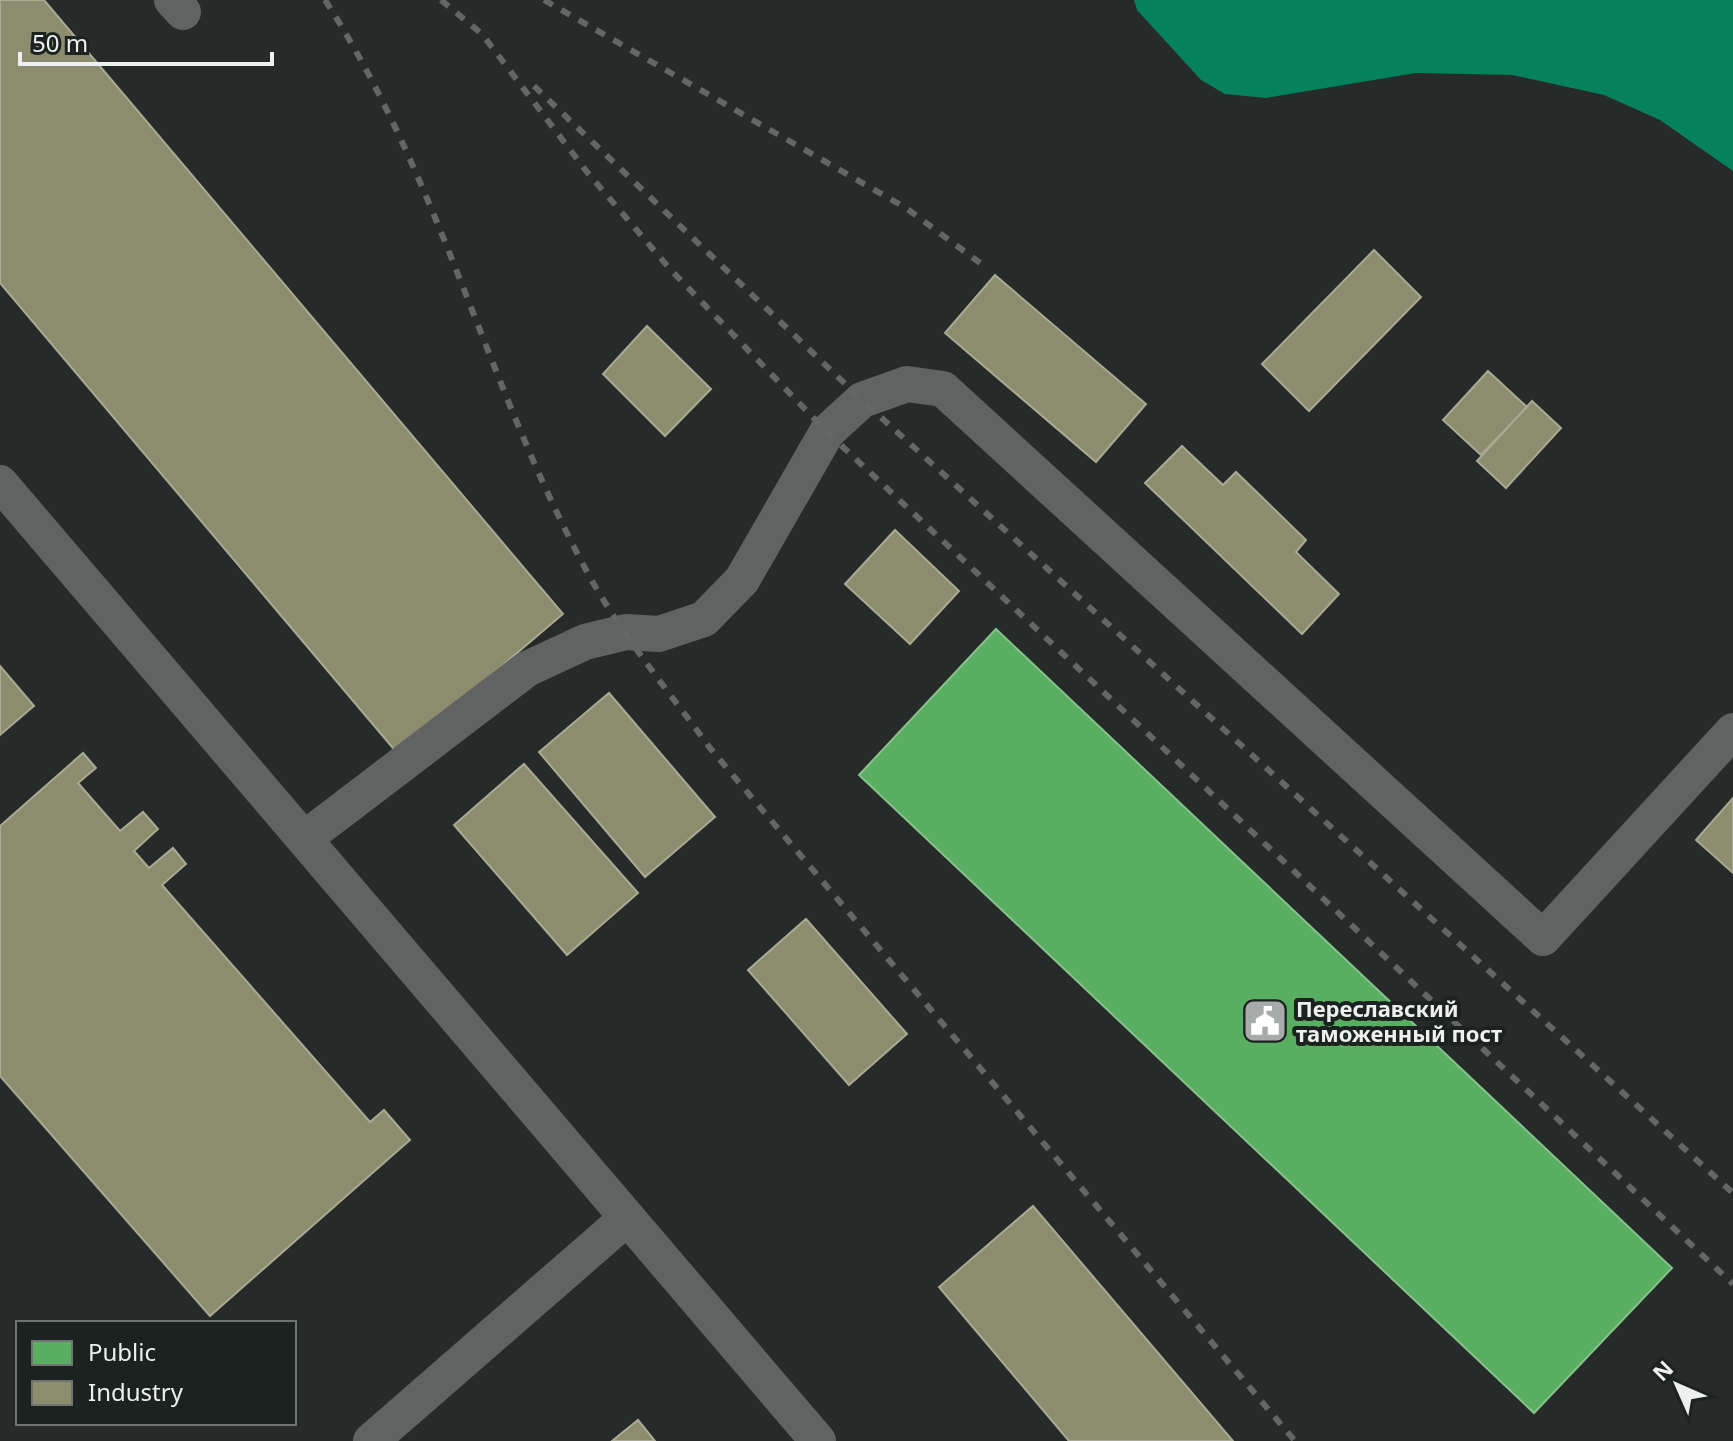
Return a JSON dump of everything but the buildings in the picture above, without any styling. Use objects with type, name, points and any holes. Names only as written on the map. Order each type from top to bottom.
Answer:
[{"type":"street","points":[[304,839],[527,669],[585,642],[626,632],[659,634],[704,619],[742,580],[827,432],[862,400],[907,384],[943,389],[1543,938],[1733,731]]},
{"type":"street","points":[[0,483],[818,1441]]},
{"type":"street","points":[[371,1441],[627,1218]]},
{"type":"shaded area","points":[[1134,0],[1733,0],[1733,171],[1660,120],[1604,95],[1512,75],[1416,73],[1266,98],[1225,94],[1201,80],[1137,10]]},
{"type":"railway","points":[[325,0],[365,67],[400,137],[550,498],[613,615],[710,748],[1295,1441]]},
{"type":"railway","points":[[441,0],[482,34],[587,172],[670,269],[827,432],[1733,1284]]},
{"type":"railway","points":[[544,0],[906,208],[980,263]]},
{"type":"railway","points":[[534,86],[862,400],[1733,1193]]},
{"type":"place","name":"Переславский таможенный пост","points":[[1265,1021]]}]
